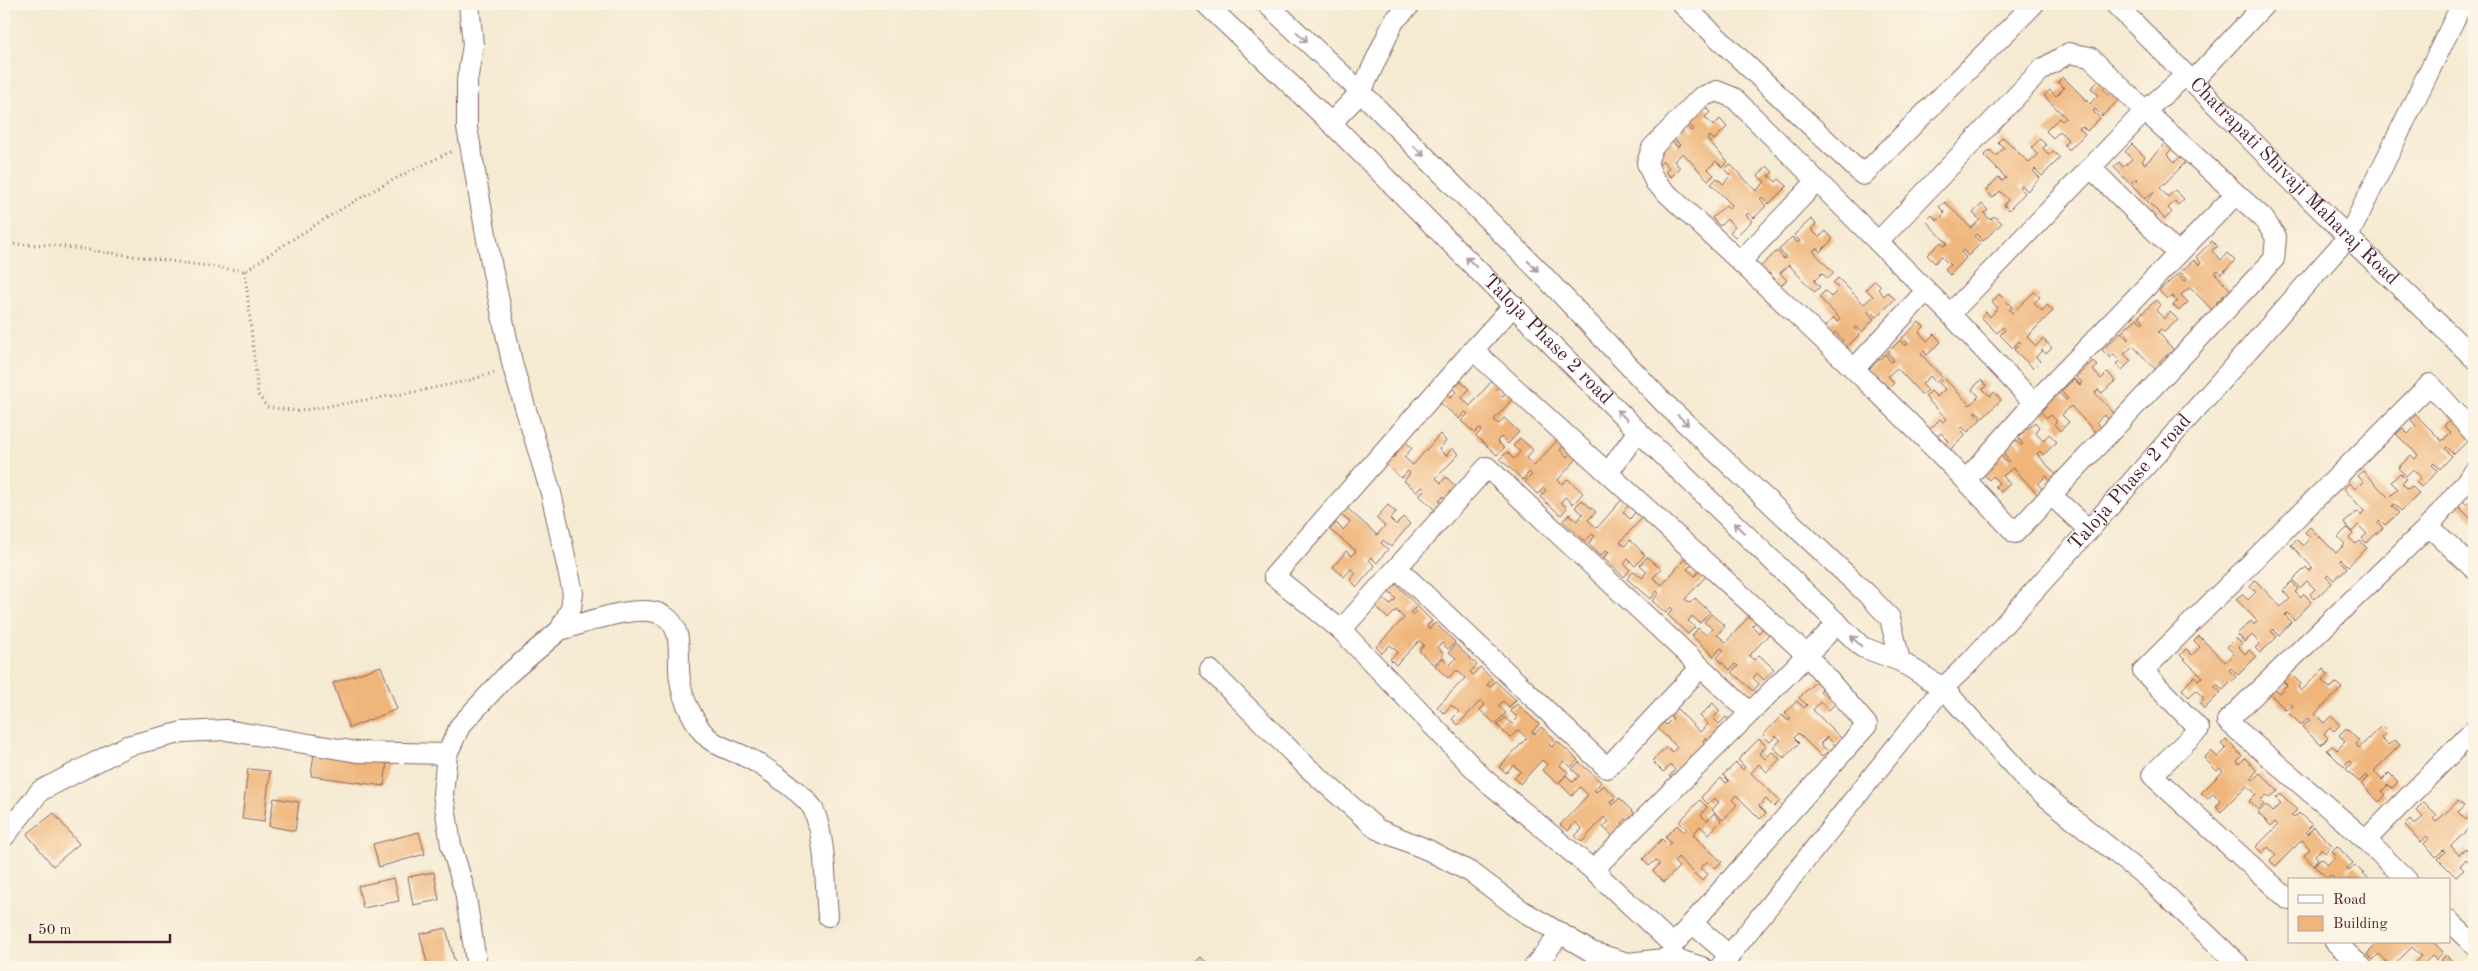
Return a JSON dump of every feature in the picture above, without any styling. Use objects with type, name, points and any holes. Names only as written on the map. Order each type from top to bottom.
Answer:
[{"type":"street","points":[[469,4],[473,45],[467,81],[467,128],[492,268],[513,366],[551,493],[573,594],[571,608],[560,630],[507,675],[460,726],[447,754],[443,794],[451,845],[465,892],[477,967]]},
{"type":"street","name":"Taloja Phase 2 road","points":[[1206,4],[1331,123],[1638,431],[1862,647],[1900,661],[1943,688],[1970,662],[2089,530],[2348,237],[2462,4]]},
{"type":"street","name":"Taloja Phase 2 road","points":[[1267,4],[1361,92],[1541,274],[1663,402],[1867,594],[1890,618],[1900,661]]},
{"type":"street","points":[[1331,123],[1361,92],[1394,21],[1411,4]]},
{"type":"street","points":[[1682,4],[1863,175],[2034,4]]},
{"type":"street","name":"Chatrapati Shivaji Maharaj Road","points":[[2115,4],[2348,237],[2474,356]]},
{"type":"street","points":[[1950,314],[2145,111],[2189,79],[2265,4]]},
{"type":"street","points":[[1878,242],[2042,69],[2069,53],[2090,57],[2145,111],[2264,218],[2276,237],[2274,259],[2015,533],[1966,480],[1855,368],[1655,182],[1647,163],[1652,148],[1701,97],[1717,91],[1734,98],[1817,180],[1926,291],[1950,314],[2034,403]]},
{"type":"street","points":[[2091,168],[2178,254]]},
{"type":"street","points":[[1740,262],[1817,180]]},
{"type":"street","points":[[1966,480],[2034,403],[2236,194]]},
{"type":"street","points":[[1855,368],[1926,291]]},
{"type":"street","points":[[1472,350],[1807,655],[1867,725],[1672,946],[1593,870],[1484,779],[1341,630],[1274,576],[1472,350],[1514,305]]},
{"type":"street","points":[[2288,899],[2152,775],[2199,730],[2143,671],[2430,384],[2474,433]]},
{"type":"street","points":[[1608,473],[1638,431]]},
{"type":"street","points":[[1341,630],[1487,467],[1750,713]]},
{"type":"street","points":[[2404,878],[2366,840],[2227,721],[2429,526],[2474,472]]},
{"type":"street","points":[[2051,495],[2089,530]]},
{"type":"street","points":[[2429,526],[2474,569]]},
{"type":"street","points":[[1397,568],[1607,768],[1701,667]]},
{"type":"street","points":[[560,630],[620,614],[646,611],[664,615],[673,624],[679,644],[679,677],[687,706],[698,729],[713,742],[749,758],[807,799],[814,810],[820,835],[828,916]]},
{"type":"street","points":[[1593,870],[1838,623]]},
{"type":"street","points":[[1210,670],[1307,767],[1377,829],[1428,850],[1472,873],[1522,910],[1592,952],[1628,963],[1673,958],[1702,967]]},
{"type":"street","points":[[1692,923],[1725,962],[1943,688],[2029,783],[2150,881],[2241,967]]},
{"type":"street","points":[[4,837],[40,791],[127,746],[183,732],[226,730],[279,737],[358,752],[447,754]]},
{"type":"street","points":[[2366,840],[2474,730]]},
{"type":"street","points":[[2450,922],[2474,945]]},
{"type":"street","points":[[1534,967],[1561,933]]},
{"type":"street","points":[[2337,944],[2362,967]]},
{"type":"path","points":[[4,244],[51,245],[245,271],[279,247],[410,170],[470,144]]},
{"type":"path","points":[[245,271],[258,395],[267,407],[298,411],[470,380],[513,366]]},
{"type":"building","points":[[2063,77],[2090,104],[2098,95],[2091,88],[2101,79],[2106,85],[2103,88],[2109,95],[2113,91],[2120,99],[2102,116],[2095,109],[2093,111],[2100,118],[2087,131],[2082,126],[2079,128],[2085,134],[2069,150],[2064,145],[2068,140],[2060,131],[2053,138],[2046,131],[2059,118],[2062,121],[2066,118],[2044,96],[2050,90],[2056,96],[2064,88],[2058,82]]},
{"type":"building","points":[[1705,107],[1710,112],[1705,117],[1713,126],[1720,119],[1727,127],[1714,140],[1710,136],[1707,139],[1728,162],[1722,167],[1716,161],[1708,169],[1714,175],[1708,180],[1683,153],[1674,161],[1680,168],[1671,177],[1665,171],[1669,168],[1663,161],[1659,165],[1652,157],[1671,139],[1677,147],[1680,145],[1673,138],[1686,125],[1691,131],[1694,129],[1688,123]]},
{"type":"building","points":[[2003,137],[2029,163],[2038,155],[2031,148],[2040,139],[2046,145],[2043,148],[2049,155],[2053,151],[2060,158],[2042,176],[2035,169],[2033,171],[2040,178],[2027,191],[2022,185],[2019,187],[2025,193],[2009,210],[2004,205],[2008,200],[2000,191],[1993,198],[1986,190],[1999,177],[2002,181],[2006,178],[1984,156],[1990,150],[1996,156],[2004,148],[1998,142]]},
{"type":"building","points":[[2167,142],[2173,148],[2167,154],[2175,162],[2181,156],[2186,162],[2160,188],[2168,197],[2175,190],[2184,199],[2178,205],[2175,201],[2168,208],[2172,212],[2165,219],[2147,201],[2154,193],[2152,192],[2145,199],[2132,185],[2138,180],[2136,178],[2130,184],[2114,167],[2119,162],[2123,167],[2132,159],[2125,152],[2132,144],[2145,157],[2142,161],[2145,164]]},
{"type":"building","points":[[1730,164],[1756,191],[1765,182],[1758,176],[1767,166],[1773,172],[1769,176],[1776,182],[1779,179],[1787,186],[1769,204],[1762,197],[1760,199],[1766,206],[1754,218],[1748,213],[1746,215],[1752,221],[1735,237],[1730,232],[1735,227],[1727,219],[1720,226],[1712,218],[1726,205],[1729,209],[1732,205],[1711,184],[1717,178],[1723,184],[1731,175],[1725,170]]},
{"type":"building","points":[[1945,202],[1971,228],[1980,220],[1973,213],[1982,204],[1988,210],[1984,213],[1990,220],[1994,216],[2002,223],[1983,241],[1976,234],[1974,236],[1981,243],[1968,256],[1963,250],[1961,252],[1966,258],[1950,275],[1945,270],[1950,265],[1941,256],[1935,263],[1927,255],[1941,242],[1944,246],[1947,243],[1926,221],[1932,215],[1937,221],[1945,213],[1939,207]]},
{"type":"building","points":[[1811,219],[1816,224],[1811,229],[1819,237],[1826,231],[1833,239],[1820,252],[1817,248],[1813,251],[1834,273],[1828,279],[1822,273],[1814,281],[1820,287],[1814,292],[1789,265],[1780,273],[1787,280],[1777,289],[1772,283],[1775,279],[1769,273],[1765,277],[1758,269],[1777,251],[1784,259],[1786,257],[1779,250],[1792,237],[1798,243],[1800,241],[1794,235]]},
{"type":"building","points":[[2212,241],[2217,246],[2212,251],[2221,260],[2227,253],[2235,261],[2221,274],[2218,270],[2215,273],[2236,296],[2230,301],[2224,295],[2216,303],[2221,309],[2216,314],[2190,287],[2181,295],[2188,302],[2179,311],[2173,305],[2177,302],[2171,295],[2167,299],[2159,291],[2178,274],[2185,281],[2187,279],[2180,272],[2194,260],[2199,265],[2201,263],[2196,257]]},
{"type":"building","points":[[1838,278],[1864,304],[1873,296],[1866,289],[1875,280],[1881,286],[1878,289],[1884,296],[1888,292],[1895,299],[1877,317],[1870,310],[1868,312],[1874,319],[1862,332],[1856,326],[1854,328],[1860,334],[1843,351],[1838,345],[1843,341],[1835,332],[1828,339],[1820,331],[1834,318],[1837,322],[1840,319],[1819,297],[1825,291],[1831,297],[1839,289],[1833,283]]},
{"type":"building","points":[[2034,292],[2040,297],[2034,303],[2042,311],[2047,305],[2053,311],[2027,337],[2036,346],[2043,339],[2052,348],[2046,354],[2042,350],[2036,357],[2040,361],[2033,368],[2014,350],[2021,343],[2019,341],[2013,348],[2000,335],[2005,330],[2003,327],[1997,333],[1981,317],[1986,312],[1990,317],[1998,308],[1992,302],[1999,294],[2012,307],[2009,310],[2012,313]]},
{"type":"building","points":[[2156,300],[2160,305],[2156,310],[2164,319],[2170,312],[2178,320],[2164,332],[2161,329],[2158,332],[2178,355],[2173,360],[2167,354],[2159,362],[2164,368],[2159,373],[2133,346],[2124,354],[2131,361],[2122,370],[2116,364],[2120,361],[2114,354],[2110,358],[2102,350],[2121,332],[2128,340],[2130,338],[2123,331],[2137,318],[2142,324],[2144,322],[2139,316]]},
{"type":"building","points":[[1919,322],[1924,327],[1919,332],[1927,341],[1934,334],[1941,342],[1927,355],[1924,351],[1921,354],[1942,377],[1936,383],[1930,376],[1922,384],[1928,390],[1922,395],[1897,368],[1888,376],[1894,383],[1885,392],[1879,386],[1883,383],[1877,376],[1873,380],[1866,372],[1885,354],[1891,362],[1894,360],[1887,353],[1900,340],[1905,346],[1908,344],[1902,338]]},
{"type":"building","points":[[2093,361],[2098,366],[2093,370],[2101,379],[2108,372],[2115,381],[2102,393],[2098,389],[2095,393],[2116,415],[2110,421],[2104,415],[2096,422],[2102,428],[2096,433],[2071,406],[2062,415],[2069,422],[2060,431],[2054,424],[2057,421],[2051,415],[2047,418],[2040,411],[2059,393],[2066,400],[2068,399],[2061,391],[2074,379],[2080,385],[2082,382],[2076,377]]},
{"type":"building","points":[[1497,375],[1504,382],[1496,390],[1503,397],[1509,389],[1516,395],[1494,420],[1499,424],[1504,418],[1519,432],[1508,444],[1501,437],[1497,441],[1504,448],[1497,455],[1476,436],[1482,430],[1479,428],[1475,433],[1461,421],[1468,414],[1465,412],[1459,419],[1436,399],[1443,392],[1450,398],[1456,392],[1449,385],[1456,377],[1469,389],[1462,398],[1470,406]]},
{"type":"building","points":[[1944,378],[1970,405],[1979,396],[1972,389],[1981,380],[1987,386],[1983,389],[1990,396],[1994,392],[2001,400],[1983,418],[1976,411],[1974,412],[1981,419],[1968,432],[1962,427],[1960,429],[1966,435],[1949,451],[1944,446],[1949,441],[1941,433],[1934,439],[1927,432],[1940,419],[1943,422],[1947,419],[1925,397],[1931,391],[1937,397],[1945,389],[1939,383]]},
{"type":"building","points":[[2416,415],[2442,441],[2451,432],[2444,426],[2453,416],[2473,436],[2454,454],[2447,447],[2445,449],[2452,456],[2440,469],[2434,463],[2432,465],[2438,471],[2421,487],[2416,482],[2421,478],[2413,469],[2406,476],[2398,468],[2411,455],[2415,459],[2418,455],[2396,434],[2403,428],[2408,434],[2416,426],[2411,420]]},
{"type":"building","points":[[2035,422],[2039,427],[2035,432],[2043,441],[2049,434],[2057,442],[2043,455],[2040,451],[2037,454],[2058,477],[2052,482],[2046,476],[2038,484],[2043,490],[2038,495],[2013,468],[2003,476],[2010,484],[2001,492],[1995,486],[1999,483],[1993,476],[1989,480],[1982,472],[2000,455],[2007,462],[2009,460],[2002,453],[2016,440],[2021,446],[2023,444],[2018,438]]},
{"type":"building","points":[[1440,434],[1446,441],[1439,449],[1446,456],[1452,448],[1459,454],[1436,478],[1441,483],[1446,477],[1462,492],[1451,503],[1444,496],[1439,501],[1446,507],[1439,514],[1419,495],[1425,489],[1422,487],[1417,492],[1404,481],[1410,473],[1408,471],[1401,478],[1379,458],[1386,451],[1393,458],[1399,451],[1391,444],[1399,436],[1412,448],[1404,457],[1413,465]]},
{"type":"building","points":[[1561,436],[1567,442],[1560,450],[1567,457],[1574,449],[1580,455],[1558,480],[1562,484],[1568,479],[1583,493],[1573,504],[1565,497],[1561,502],[1567,508],[1561,515],[1540,497],[1546,490],[1544,488],[1538,494],[1525,482],[1532,475],[1529,472],[1523,480],[1500,459],[1507,452],[1514,459],[1520,452],[1513,446],[1520,438],[1533,450],[1526,458],[1534,466]]},
{"type":"building","points":[[2363,471],[2389,498],[2398,489],[2391,482],[2400,473],[2406,479],[2402,483],[2408,489],[2412,486],[2419,494],[2401,511],[2394,504],[2392,506],[2399,513],[2385,525],[2380,520],[2378,522],[2383,528],[2366,543],[2362,538],[2367,534],[2358,525],[2352,532],[2344,523],[2358,511],[2361,515],[2364,511],[2344,489],[2349,483],[2355,489],[2364,482],[2358,476]]},
{"type":"building","points":[[1624,497],[1630,504],[1623,512],[1630,519],[1636,511],[1643,517],[1620,542],[1625,546],[1630,540],[1645,555],[1635,566],[1628,559],[1624,564],[1630,570],[1624,577],[1603,558],[1609,552],[1606,550],[1601,556],[1588,544],[1595,536],[1592,534],[1585,541],[1563,521],[1569,514],[1577,521],[1583,514],[1575,507],[1582,500],[1596,512],[1588,520],[1597,528]]},
{"type":"building","points":[[2474,498],[2474,522],[2457,505],[2462,500],[2467,505]]},
{"type":"building","points":[[1388,505],[1396,512],[1390,519],[1396,525],[1403,517],[1410,524],[1391,547],[1383,540],[1381,543],[1388,549],[1377,563],[1371,557],[1369,560],[1375,566],[1357,587],[1350,580],[1356,573],[1351,569],[1344,577],[1333,567],[1346,551],[1352,556],[1356,551],[1330,530],[1336,523],[1343,530],[1350,522],[1341,515],[1347,508],[1377,535],[1385,526],[1376,518]]},
{"type":"building","points":[[2310,527],[2336,553],[2345,544],[2338,537],[2347,528],[2353,534],[2349,538],[2356,544],[2360,541],[2367,548],[2348,566],[2341,559],[2340,561],[2347,568],[2334,580],[2328,575],[2326,577],[2332,583],[2315,599],[2310,594],[2315,589],[2307,581],[2300,588],[2293,580],[2306,567],[2309,571],[2312,567],[2291,545],[2297,540],[2303,546],[2310,538],[2305,532]]},
{"type":"building","points":[[1688,555],[1695,561],[1687,569],[1695,576],[1701,568],[1708,574],[1685,599],[1690,603],[1695,598],[1710,612],[1700,623],[1692,616],[1688,621],[1695,627],[1688,634],[1668,615],[1673,609],[1671,607],[1666,613],[1652,601],[1659,593],[1657,591],[1650,599],[1627,579],[1634,571],[1642,578],[1647,571],[1640,565],[1647,557],[1661,569],[1653,578],[1662,585]]},
{"type":"building","points":[[2255,580],[2281,607],[2290,599],[2283,591],[2292,582],[2298,589],[2295,592],[2301,598],[2304,594],[2312,602],[2294,620],[2287,613],[2285,615],[2291,622],[2279,635],[2273,629],[2271,631],[2277,637],[2260,653],[2255,648],[2260,644],[2252,635],[2245,642],[2237,634],[2251,621],[2254,625],[2257,621],[2236,599],[2242,594],[2248,600],[2256,592],[2250,586]]},
{"type":"building","points":[[1396,584],[1417,606],[1410,613],[1412,615],[1419,608],[1432,621],[1427,626],[1429,629],[1435,623],[1455,642],[1448,649],[1442,643],[1437,647],[1444,654],[1434,665],[1419,651],[1424,645],[1419,641],[1396,665],[1390,659],[1398,652],[1390,645],[1382,653],[1376,647],[1404,618],[1396,610],[1388,619],[1375,605],[1383,598],[1390,605],[1396,599],[1389,592]]},
{"type":"building","points":[[1753,612],[1759,618],[1752,626],[1759,633],[1765,625],[1772,631],[1749,656],[1754,660],[1759,655],[1774,669],[1764,680],[1757,673],[1753,678],[1759,684],[1753,691],[1732,672],[1738,666],[1735,664],[1730,670],[1717,658],[1724,650],[1721,648],[1714,656],[1692,636],[1698,628],[1706,635],[1712,628],[1704,622],[1711,614],[1725,626],[1717,635],[1726,642]]},
{"type":"building","points":[[2199,636],[2225,662],[2234,654],[2227,647],[2236,638],[2242,644],[2239,647],[2245,654],[2249,650],[2256,657],[2238,675],[2231,668],[2229,670],[2236,677],[2223,690],[2217,684],[2215,687],[2221,692],[2204,709],[2200,704],[2204,699],[2196,690],[2189,697],[2182,689],[2195,676],[2198,680],[2202,677],[2180,655],[2186,649],[2192,655],[2200,647],[2194,641]]},
{"type":"building","points":[[1455,644],[1477,665],[1470,672],[1473,675],[1480,667],[1492,679],[1487,685],[1490,687],[1495,681],[1516,700],[1509,707],[1503,701],[1498,706],[1506,713],[1495,724],[1480,710],[1485,705],[1481,700],[1458,725],[1452,719],[1459,712],[1451,705],[1444,713],[1437,707],[1465,678],[1457,670],[1448,678],[1435,666],[1443,658],[1450,665],[1456,658],[1449,652]]},
{"type":"building","points":[[381,666],[397,709],[349,728],[333,683]]},
{"type":"building","points":[[2323,669],[2329,675],[2322,681],[2330,688],[2336,683],[2342,688],[2315,714],[2324,723],[2331,716],[2340,725],[2334,731],[2330,728],[2324,734],[2328,738],[2321,745],[2302,727],[2310,720],[2308,718],[2301,725],[2288,712],[2293,706],[2291,704],[2286,710],[2269,693],[2274,688],[2279,693],[2287,685],[2280,678],[2288,671],[2301,684],[2298,687],[2301,691]]},
{"type":"building","points":[[1820,677],[1827,684],[1820,691],[1827,697],[1833,690],[1841,697],[1829,710],[1820,702],[1813,710],[1842,739],[1835,745],[1827,737],[1820,744],[1828,751],[1822,757],[1798,733],[1794,738],[1799,743],[1784,758],[1773,747],[1781,740],[1776,736],[1770,742],[1763,735],[1782,715],[1788,721],[1791,719],[1785,713],[1797,701],[1804,708],[1807,705],[1799,698]]},
{"type":"building","points":[[1671,703],[1700,732],[1708,724],[1700,716],[1713,703],[1720,711],[1713,718],[1719,724],[1726,717],[1734,724],[1712,745],[1705,738],[1703,741],[1710,748],[1697,760],[1692,755],[1689,757],[1695,763],[1676,783],[1669,776],[1675,770],[1671,765],[1663,772],[1652,761],[1667,747],[1673,752],[1677,747],[1653,724],[1660,717],[1666,725],[1673,718],[1665,710]]},
{"type":"building","points":[[1517,704],[1539,724],[1532,732],[1535,734],[1541,727],[1555,739],[1549,745],[1552,747],[1557,741],[1578,760],[1571,767],[1564,761],[1560,766],[1568,772],[1558,784],[1542,770],[1547,764],[1542,760],[1520,784],[1514,778],[1521,771],[1513,765],[1506,773],[1499,767],[1527,738],[1518,730],[1510,738],[1497,725],[1505,718],[1512,724],[1518,718],[1510,711]]},
{"type":"building","points":[[2381,726],[2387,732],[2381,738],[2388,745],[2395,740],[2400,745],[2374,771],[2382,780],[2389,773],[2398,782],[2392,788],[2388,785],[2382,791],[2386,795],[2379,802],[2361,784],[2368,777],[2366,775],[2359,782],[2346,769],[2352,763],[2349,761],[2344,767],[2327,750],[2332,746],[2337,750],[2345,742],[2339,735],[2346,728],[2359,741],[2356,744],[2359,748]]},
{"type":"building","points":[[1759,739],[1766,746],[1759,753],[1765,759],[1772,752],[1780,759],[1767,772],[1759,764],[1751,773],[1780,801],[1774,807],[1766,799],[1759,806],[1766,813],[1760,819],[1736,795],[1732,800],[1737,805],[1723,820],[1712,810],[1719,802],[1714,798],[1708,804],[1701,797],[1721,778],[1726,783],[1729,781],[1723,775],[1736,763],[1743,770],[1745,767],[1738,760]]},
{"type":"building","points":[[2226,739],[2242,756],[2237,761],[2239,764],[2245,758],[2257,771],[2251,778],[2253,780],[2260,773],[2278,791],[2270,798],[2266,795],[2260,801],[2264,804],[2258,810],[2249,801],[2256,794],[2247,786],[2221,812],[2216,807],[2221,801],[2213,793],[2208,799],[2201,793],[2223,771],[2220,768],[2217,771],[2204,758],[2211,751],[2218,757],[2226,749],[2221,744]]},
{"type":"building","points":[[314,753],[387,763],[384,786],[311,776]]},
{"type":"building","points":[[1579,762],[1601,782],[1594,790],[1596,792],[1603,785],[1616,797],[1611,802],[1613,805],[1619,798],[1639,818],[1633,825],[1626,819],[1622,823],[1629,830],[1619,842],[1603,827],[1609,822],[1604,817],[1582,842],[1575,836],[1582,829],[1575,822],[1568,831],[1560,825],[1588,795],[1580,787],[1572,796],[1559,783],[1566,775],[1573,782],[1579,776],[1572,769]]},
{"type":"building","points":[[248,769],[270,771],[264,822],[242,819]]},
{"type":"building","points":[[2281,794],[2297,810],[2291,816],[2294,818],[2299,813],[2312,825],[2305,832],[2307,834],[2314,827],[2332,845],[2325,853],[2321,849],[2315,855],[2318,859],[2313,865],[2304,855],[2310,849],[2302,840],[2276,866],[2270,861],[2276,855],[2268,847],[2262,853],[2256,847],[2278,825],[2275,822],[2271,826],[2258,813],[2266,805],[2273,812],[2281,803],[2276,798]]},
{"type":"building","points":[[274,798],[299,802],[295,831],[269,826]]},
{"type":"building","points":[[1700,800],[1707,807],[1701,815],[1707,821],[1714,813],[1721,821],[1709,834],[1700,826],[1693,835],[1722,862],[1715,868],[1708,861],[1700,868],[1708,874],[1702,881],[1678,857],[1674,862],[1679,867],[1664,882],[1653,871],[1660,864],[1656,860],[1649,866],[1643,859],[1662,839],[1668,845],[1671,843],[1665,837],[1677,825],[1684,832],[1687,829],[1679,822]]},
{"type":"building","points":[[2458,801],[2464,806],[2458,812],[2466,820],[2472,814],[2474,823],[2451,846],[2459,855],[2466,848],[2474,858],[2470,863],[2466,859],[2460,866],[2464,870],[2456,877],[2438,859],[2445,852],[2443,850],[2436,857],[2424,844],[2429,838],[2427,836],[2421,842],[2405,825],[2410,820],[2414,825],[2423,817],[2416,810],[2424,802],[2437,815],[2433,819],[2436,822]]},
{"type":"building","points":[[54,813],[79,844],[53,866],[27,834]]},
{"type":"building","points":[[419,832],[425,854],[379,867],[373,844]]},
{"type":"building","points":[[2337,846],[2353,863],[2347,869],[2349,871],[2355,865],[2368,878],[2334,878],[2330,875],[2327,878],[2314,865],[2321,858],[2328,864],[2336,856],[2332,851]]},
{"type":"building","points":[[434,872],[439,900],[413,905],[408,877]]},
{"type":"building","points":[[394,878],[399,901],[363,908],[358,886]]},
{"type":"building","points":[[446,928],[456,967],[428,967],[420,934]]},
{"type":"building","points":[[2377,944],[2435,944],[2443,952],[2436,960],[2432,956],[2425,962],[2428,967],[2419,967],[2414,963],[2421,956],[2412,947],[2392,967],[2382,967],[2387,962],[2379,954],[2373,960],[2367,954]]},
{"type":"building","points":[[2446,955],[2458,967],[2444,967],[2446,965],[2441,960]]},
{"type":"building","points":[[1201,957],[1212,967],[1190,967]]}]
